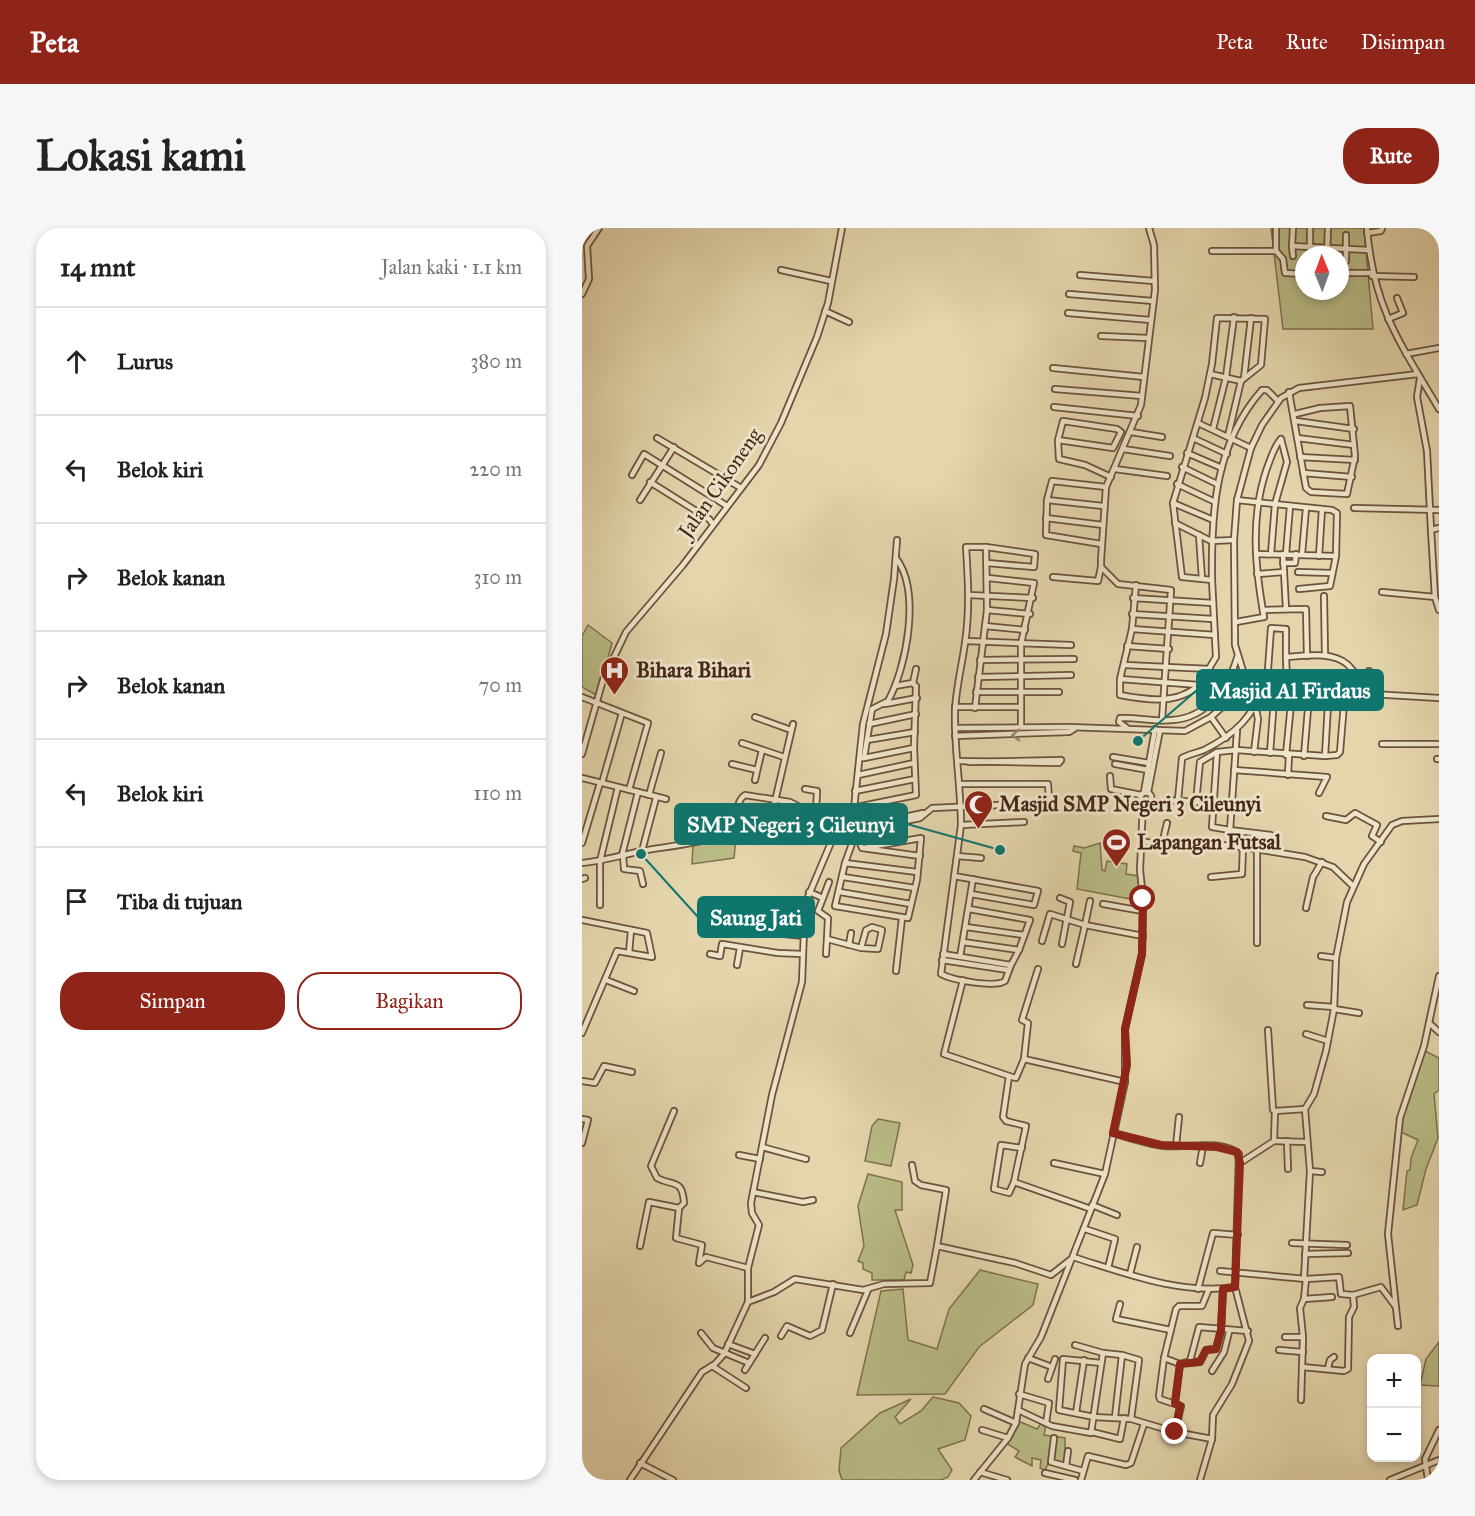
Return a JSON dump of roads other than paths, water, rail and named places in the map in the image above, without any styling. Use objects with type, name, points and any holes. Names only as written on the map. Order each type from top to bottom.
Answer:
[{"type":"street","points":[[582,294],[589,279],[587,246],[599,228]]},
{"type":"street","name":"Jalan Cikoneng","points":[[582,754],[613,655],[627,632],[759,465],[781,423],[825,311],[842,228]]},
{"type":"street","points":[[1053,577],[1098,581],[1101,567],[1103,506],[1106,487],[1138,416],[1142,396],[1154,281],[1154,245],[1149,228]]},
{"type":"street","points":[[1276,228],[1276,251],[1283,259],[1285,273],[1295,274]]},
{"type":"street","points":[[1293,228],[1293,256]]},
{"type":"street","points":[[1310,228],[1310,246]]},
{"type":"street","points":[[1328,228],[1328,246]]},
{"type":"street","points":[[1382,228],[1381,231],[1367,231],[1372,274],[1388,319],[1439,409]]},
{"type":"street","points":[[1346,235],[1346,246]]},
{"type":"street","points":[[1349,249],[1368,250]]},
{"type":"street","points":[[1212,251],[1276,251]]},
{"type":"street","points":[[781,270],[831,281]]},
{"type":"street","points":[[1349,273],[1414,277]]},
{"type":"street","points":[[1080,275],[1154,281]]},
{"type":"street","points":[[1069,294],[1153,301]]},
{"type":"street","points":[[1388,319],[1403,313],[1397,298]]},
{"type":"street","points":[[825,311],[849,322]]},
{"type":"street","points":[[1068,313],[1151,320]]},
{"type":"street","points":[[1213,429],[1226,377],[1234,317]]},
{"type":"street","points":[[1210,374],[1243,380],[1261,365],[1266,319],[1217,318],[1210,374],[1198,423],[1182,467],[1173,503],[1182,577],[1212,580]]},
{"type":"street","points":[[1136,585],[1125,665],[1120,680],[1120,695],[1165,700],[1184,696],[1199,685],[1216,657],[1211,541],[1213,501],[1227,454],[1243,380],[1251,318]]},
{"type":"street","points":[[1101,336],[1148,338]]},
{"type":"street","points":[[1406,354],[1439,348]]},
{"type":"street","points":[[1053,368],[1144,377]]},
{"type":"street","points":[[955,728],[1127,728],[1185,731],[1211,717],[1226,701],[1239,680],[1243,667],[1238,654],[1236,622],[1234,540],[1237,500],[1251,448],[1278,401],[1289,392],[1321,385],[1419,376]]},
{"type":"street","points":[[1419,376],[1417,397],[1425,434],[1431,497],[1435,597],[1439,610]]},
{"type":"street","points":[[1055,388],[1142,396]]},
{"type":"street","points":[[1230,437],[1245,411],[1262,390],[1267,390],[1278,401]]},
{"type":"street","points":[[1289,392],[1295,414],[1306,488],[1311,492],[1347,494],[1355,460],[1351,407],[1348,405],[1295,414]]},
{"type":"street","points":[[1054,407],[1138,416]]},
{"type":"street","points":[[1058,440],[1113,448],[1121,432],[1117,429],[1063,421],[1058,440],[1059,459],[1085,465],[1111,477]]},
{"type":"street","points":[[1296,421],[1354,429]]},
{"type":"street","points":[[1198,423],[1251,448]]},
{"type":"street","points":[[1131,432],[1162,437]]},
{"type":"street","points":[[657,438],[741,488]]},
{"type":"street","points":[[1193,438],[1227,454]]},
{"type":"street","points":[[1297,438],[1354,445]]},
{"type":"street","points":[[1236,622],[1264,617],[1257,574],[1258,502],[1273,451],[1281,439],[1287,462],[1275,504],[1271,554]]},
{"type":"street","points":[[640,500],[674,447]]},
{"type":"street","points":[[1123,450],[1170,456]]},
{"type":"street","points":[[1187,453],[1222,468]]},
{"type":"street","points":[[632,475],[644,454],[727,506]]},
{"type":"street","points":[[1300,457],[1355,460]]},
{"type":"street","points":[[1182,467],[1217,484]]},
{"type":"street","points":[[1115,469],[1167,476]]},
{"type":"street","points":[[1303,473],[1352,477]]},
{"type":"street","points":[[1101,544],[1047,536],[1047,500],[1052,481],[1106,487]]},
{"type":"street","points":[[650,482],[713,524]]},
{"type":"street","points":[[1177,484],[1213,501]]},
{"type":"street","points":[[1431,497],[1439,494]]},
{"type":"street","points":[[1047,500],[1103,506]]},
{"type":"street","points":[[1237,500],[1322,509],[1334,511],[1338,516],[1336,556],[1328,587],[1299,589]]},
{"type":"street","points":[[1173,503],[1212,519]]},
{"type":"street","points":[[1286,609],[1283,563],[1290,506]]},
{"type":"street","points":[[1302,554],[1306,508]]},
{"type":"street","points":[[1354,508],[1439,510]]},
{"type":"street","points":[[1319,556],[1322,509]]},
{"type":"street","points":[[1046,518],[1103,525]]},
{"type":"street","points":[[1174,523],[1211,541],[1234,540]]},
{"type":"street","points":[[1431,530],[1439,528]]},
{"type":"street","points":[[1199,535],[1202,579]]},
{"type":"street","points":[[862,758],[865,712],[882,651],[891,603],[897,540]]},
{"type":"street","points":[[969,909],[1030,920],[1005,981],[1000,984],[963,981],[941,975],[961,825],[961,784],[955,736],[955,707],[966,641],[969,595],[966,547],[986,547],[1035,554],[1034,567],[987,563]]},
{"type":"street","points":[[975,708],[987,610],[986,547]]},
{"type":"street","points":[[1256,554],[1336,556]]},
{"type":"street","points":[[1283,563],[1295,563],[1296,554]]},
{"type":"street","points":[[885,704],[895,686],[907,645],[909,594],[904,570],[896,557]]},
{"type":"street","points":[[1101,567],[1118,584],[1170,588],[1172,601],[1167,683],[1162,720]]},
{"type":"street","points":[[1257,574],[1284,572]]},
{"type":"street","points":[[1298,572],[1332,573]]},
{"type":"street","points":[[988,578],[1034,583],[1030,614],[1021,644],[1021,727]]},
{"type":"street","points":[[1382,592],[1435,597]]},
{"type":"street","points":[[969,595],[1033,598]]},
{"type":"street","points":[[1324,596],[1325,656]]},
{"type":"street","points":[[1133,598],[1213,603]]},
{"type":"street","points":[[1263,610],[1303,608],[1307,610],[1307,656]]},
{"type":"street","points":[[987,610],[1030,614]]},
{"type":"street","points":[[1132,614],[1214,620]]},
{"type":"street","points":[[985,626],[1025,630]]},
{"type":"street","points":[[1178,800],[1182,758],[1237,731],[1260,698],[1267,683],[1271,628],[1286,629],[1286,657],[1291,701],[1288,775]]},
{"type":"street","points":[[1131,629],[1215,635]]},
{"type":"street","points":[[966,641],[1071,645]]},
{"type":"street","points":[[1127,646],[1169,649]]},
{"type":"street","points":[[1127,728],[1119,719],[1162,720],[1189,717],[1212,702],[1232,674],[1238,654]]},
{"type":"street","points":[[1286,657],[1325,656],[1346,663],[1360,680],[1368,681]]},
{"type":"street","points":[[980,660],[1074,659]]},
{"type":"street","points":[[1125,665],[1210,669]]},
{"type":"street","points":[[852,808],[916,795],[914,748],[917,698],[913,683],[916,669]]},
{"type":"street","points":[[1369,671],[1368,681],[1371,694],[1439,698]]},
{"type":"street","points":[[978,677],[1071,675]]},
{"type":"street","points":[[1120,680],[1199,685]]},
{"type":"street","points":[[895,686],[913,683]]},
{"type":"street","points":[[1197,802],[1200,762],[1217,752],[1236,750],[1325,756],[1337,755],[1340,752],[1346,694],[1343,690],[1290,683],[1267,683]]},
{"type":"street","points":[[1305,756],[1310,685]]},
{"type":"street","points":[[1325,756],[1329,687]]},
{"type":"street","points":[[976,692],[1059,692]]},
{"type":"street","points":[[582,697],[648,723],[628,790]]},
{"type":"street","points":[[917,698],[872,709],[852,808],[861,847],[920,856]]},
{"type":"street","points":[[1260,698],[1291,701]]},
{"type":"street","points":[[1270,753],[1274,699]]},
{"type":"street","points":[[1254,752],[1257,719],[1255,705]]},
{"type":"street","points":[[955,707],[1021,707]]},
{"type":"street","points":[[582,843],[622,713]]},
{"type":"street","points":[[869,724],[916,714]]},
{"type":"street","points":[[755,717],[791,730]]},
{"type":"street","points":[[1211,717],[1226,738]]},
{"type":"street","points":[[763,832],[772,814],[793,724]]},
{"type":"street","points":[[955,736],[1025,735],[1068,732],[1074,729]]},
{"type":"street","points":[[974,1480],[1008,1438],[1016,1423],[1019,1394],[1028,1359],[1041,1338],[1105,1174],[1125,1082],[1125,1029],[1139,970],[1143,936],[1141,841],[1143,803],[1157,730]]},
{"type":"street","points":[[1144,793],[1157,730]]},
{"type":"street","points":[[1230,830],[1237,731]]},
{"type":"street","points":[[867,740],[915,732]]},
{"type":"street","points":[[742,743],[784,757]]},
{"type":"street","points":[[1383,744],[1439,744]]},
{"type":"street","points":[[862,758],[914,748]]},
{"type":"street","points":[[755,780],[762,750]]},
{"type":"street","points":[[1217,752],[1213,828],[1271,835]]},
{"type":"street","points":[[650,795],[661,753]]},
{"type":"street","points":[[1113,757],[1149,763]]},
{"type":"street","points":[[958,761],[969,762],[1059,763],[1061,760],[973,760],[969,762]]},
{"type":"street","points":[[858,775],[914,763]]},
{"type":"street","points":[[732,764],[757,770]]},
{"type":"street","points":[[1116,764],[1148,770]]},
{"type":"street","points":[[1234,770],[1327,777],[1320,793]]},
{"type":"street","points":[[1110,776],[1111,789],[1144,793],[1150,801]]},
{"type":"street","points":[[582,778],[666,799]]},
{"type":"street","points":[[855,791],[915,779]]},
{"type":"street","points":[[582,863],[600,861],[642,850],[678,848],[729,832],[735,825],[739,801],[745,795],[790,802],[838,826],[856,830],[923,813],[932,808],[1043,803],[1049,799],[1048,784],[961,784]]},
{"type":"street","points":[[600,905],[600,861],[618,787]]},
{"type":"street","points":[[805,789],[817,790],[816,813]]},
{"type":"street","points":[[638,792],[623,855],[624,869],[640,872],[643,884]]},
{"type":"street","points":[[642,850],[656,798]]},
{"type":"street","points":[[1143,803],[1150,801],[1162,804],[1167,800],[1214,803]]},
{"type":"street","points":[[1326,816],[1346,820],[1355,813],[1376,824],[1377,828],[1372,836],[1381,842]]},
{"type":"street","points":[[1301,1400],[1303,1337],[1300,1308],[1304,1299],[1310,1171],[1305,1109],[1316,1088],[1328,1041],[1334,1008],[1336,958],[1344,913],[1353,886],[1364,864],[1392,825],[1398,822],[1439,819]]},
{"type":"street","points":[[961,825],[1024,822]]},
{"type":"street","points":[[1162,844],[1167,823]]},
{"type":"street","points":[[630,1480],[702,1372],[724,1354],[748,1302],[748,1268],[759,1225],[751,1209],[753,1192],[772,1095],[802,982],[805,904],[838,826]]},
{"type":"street","points":[[856,830],[845,863],[836,908],[902,918],[909,917],[918,872],[921,839],[919,837],[864,848]]},
{"type":"street","points":[[1141,841],[1176,847],[1200,843],[1243,847],[1322,862],[1337,869],[1353,886]]},
{"type":"street","points":[[1211,877],[1242,874],[1243,847]]},
{"type":"street","points":[[1257,849],[1257,944]]},
{"type":"street","points":[[957,856],[981,858]]},
{"type":"street","points":[[1306,908],[1312,877],[1322,862]]},
{"type":"street","points":[[845,863],[918,872]]},
{"type":"street","points":[[954,876],[1037,889],[1034,905],[971,894]]},
{"type":"street","points":[[843,877],[915,888]]},
{"type":"street","points":[[960,957],[973,879]]},
{"type":"street","points":[[826,954],[828,918],[818,911],[829,882]]},
{"type":"street","points":[[809,892],[822,898]]},
{"type":"street","points":[[840,892],[911,904]]},
{"type":"street","points":[[1060,898],[1070,902],[1062,944]]},
{"type":"street","points":[[1076,964],[1090,901]]},
{"type":"street","points":[[1103,904],[1143,911]]},
{"type":"street","points":[[1042,941],[1050,914],[1085,925],[1143,936]]},
{"type":"street","points":[[897,971],[902,918]]},
{"type":"street","points":[[582,920],[647,933],[652,958],[617,951],[582,1033]]},
{"type":"street","points":[[827,939],[861,948],[878,949],[882,930],[872,927],[866,930],[861,948]]},
{"type":"street","points":[[966,927],[1024,935]]},
{"type":"street","points":[[729,929],[804,936]]},
{"type":"street","points":[[629,953],[630,930]]},
{"type":"street","points":[[849,945],[851,933]]},
{"type":"street","points":[[963,942],[1018,950]]},
{"type":"street","points":[[710,954],[720,956],[722,944],[803,954]]},
{"type":"street","points":[[737,965],[740,948]]},
{"type":"street","points":[[1321,956],[1326,954],[1336,958]]},
{"type":"street","points":[[942,957],[960,957],[1009,967]]},
{"type":"street","points":[[942,957],[1009,967]]},
{"type":"street","points":[[963,981],[944,1054],[1016,1078],[1024,1059],[1028,1023],[1022,1020],[1038,969]]},
{"type":"street","points":[[1398,1326],[1388,1234],[1399,1126],[1429,1023],[1439,976]]},
{"type":"street","points":[[606,980],[634,991]]},
{"type":"street","points":[[1307,1005],[1359,1013]]},
{"type":"street","points":[[1429,1023],[1439,1032]]},
{"type":"street","points":[[1268,1030],[1273,1110],[1275,1112],[1274,1141]]},
{"type":"street","points":[[1306,1034],[1328,1041]]},
{"type":"street","points":[[1024,1059],[1125,1082]]},
{"type":"street","points":[[582,1081],[595,1083],[604,1066],[632,1072]]},
{"type":"street","points":[[1009,1076],[1003,1117],[1007,1121],[1026,1125],[1022,1148],[1014,1182],[1008,1193],[994,1188],[1002,1145],[1022,1148]]},
{"type":"street","points":[[1275,1112],[1305,1109]]},
{"type":"street","points":[[674,1111],[651,1166],[657,1178],[680,1185],[684,1203],[679,1208],[676,1238],[702,1245],[699,1263],[705,1257],[748,1268]]},
{"type":"street","points":[[582,1143],[585,1120],[590,1112]]},
{"type":"street","points":[[1176,1146],[1179,1117]]},
{"type":"street","points":[[1113,1133],[1161,1145],[1203,1146],[1234,1150],[1239,1154],[1235,1287],[1249,1341],[1240,1368],[1227,1395],[1213,1415],[1212,1439],[1200,1480]]},
{"type":"street","points":[[1240,1163],[1274,1141],[1307,1142]]},
{"type":"street","points":[[1287,1141],[1288,1169]]},
{"type":"street","points":[[1200,1163],[1203,1146]]},
{"type":"street","points":[[762,1147],[806,1159]]},
{"type":"street","points":[[739,1155],[760,1159]]},
{"type":"street","points":[[1054,1163],[1105,1174]]},
{"type":"street","points":[[748,1302],[774,1292],[792,1279],[868,1290],[884,1284],[930,1283],[946,1190],[921,1185],[915,1181],[912,1164]]},
{"type":"street","points":[[1310,1171],[1322,1172]]},
{"type":"street","points":[[1014,1182],[1117,1215]]},
{"type":"street","points":[[753,1192],[803,1202],[813,1200]]},
{"type":"street","points":[[640,1246],[649,1202],[679,1208]]},
{"type":"street","points":[[1298,1212],[1307,1211]]},
{"type":"street","points":[[1085,1229],[1115,1239],[1108,1268]]},
{"type":"street","points":[[1198,1289],[1213,1233],[1238,1235]]},
{"type":"street","points":[[1292,1243],[1347,1245]]},
{"type":"street","points":[[937,1246],[1015,1263],[1051,1275],[1073,1258]]},
{"type":"street","points":[[1130,1274],[1137,1247]]},
{"type":"street","points":[[1305,1254],[1348,1253]]},
{"type":"street","points":[[1073,1258],[1130,1274],[1198,1289],[1235,1287]]},
{"type":"street","points":[[1220,1272],[1305,1279],[1337,1277],[1341,1294],[1353,1295],[1382,1287],[1396,1307]]},
{"type":"street","points":[[781,1336],[787,1326],[810,1336],[822,1330],[833,1284]]},
{"type":"street","points":[[1175,1432],[1180,1406],[1159,1398],[1164,1358],[1177,1306],[1202,1306],[1209,1289]]},
{"type":"street","points":[[1164,1358],[1180,1364],[1190,1361],[1200,1362],[1206,1350],[1216,1349],[1221,1330],[1223,1289]]},
{"type":"street","points":[[850,1333],[868,1290]]},
{"type":"street","points":[[1302,1367],[1344,1371],[1348,1369],[1349,1317],[1354,1307],[1353,1295]]},
{"type":"street","points":[[1304,1299],[1332,1297]]},
{"type":"street","points":[[1120,1304],[1116,1319],[1171,1330]]},
{"type":"street","points":[[1190,1361],[1197,1328],[1229,1332],[1248,1331]]},
{"type":"street","points":[[1212,1371],[1224,1352],[1229,1332]]},
{"type":"street","points":[[701,1333],[709,1345],[724,1354],[749,1363]]},
{"type":"street","points":[[1286,1337],[1303,1337]]},
{"type":"street","points":[[745,1370],[765,1338]]},
{"type":"street","points":[[728,1344],[755,1354]]},
{"type":"street","points":[[1075,1345],[1139,1360],[1131,1419]]},
{"type":"street","points":[[1279,1350],[1303,1352]]},
{"type":"street","points":[[1092,1432],[1103,1353]]},
{"type":"street","points":[[1114,1417],[1122,1355]]},
{"type":"street","points":[[1328,1368],[1330,1360],[1334,1357]]},
{"type":"street","points":[[1028,1359],[1052,1367]]},
{"type":"street","points":[[1048,1379],[1055,1359]]},
{"type":"street","points":[[1101,1362],[1064,1359],[1059,1409],[1094,1417],[1131,1419],[1175,1432],[1212,1439]]},
{"type":"street","points":[[1076,1413],[1084,1360]]},
{"type":"street","points":[[1175,1403],[1180,1364]]},
{"type":"street","points":[[712,1366],[746,1388]]},
{"type":"street","points":[[1019,1394],[1049,1403],[1046,1423]]},
{"type":"street","points":[[984,1409],[1016,1423]]},
{"type":"street","points":[[1018,1410],[1046,1423],[1079,1432],[1092,1432],[1120,1439],[1124,1418]]},
{"type":"street","points":[[1081,1480],[1088,1456],[1126,1465],[1131,1463],[1144,1424]]},
{"type":"street","points":[[982,1430],[1008,1438]]},
{"type":"street","points":[[1428,1480],[1425,1465],[1427,1453],[1439,1430]]},
{"type":"street","points":[[1054,1438],[1050,1460],[1083,1471]]},
{"type":"street","points":[[1066,1466],[1068,1451]]},
{"type":"street","points":[[1392,1479],[1439,1460]]},
{"type":"street","points":[[640,1463],[674,1480]]},
{"type":"street","points":[[980,1472],[1007,1480]]},
{"type":"street","points":[[1045,1473],[1075,1480]]},
{"type":"place","name":"Bihara Bihari","points":[[615,696]]},
{"type":"place","name":"Masjid Al Firdaus","points":[[1138,741]]},
{"type":"place","name":"Masjid SMP Negeri 3 Cileunyi","points":[[978,830]]},
{"type":"place","name":"SMP Negeri 3 Cileunyi","points":[[1000,850]]},
{"type":"place","name":"Saung Jati","points":[[641,854]]},
{"type":"place","name":"Lapangan Futsal","points":[[1116,868]]}]
